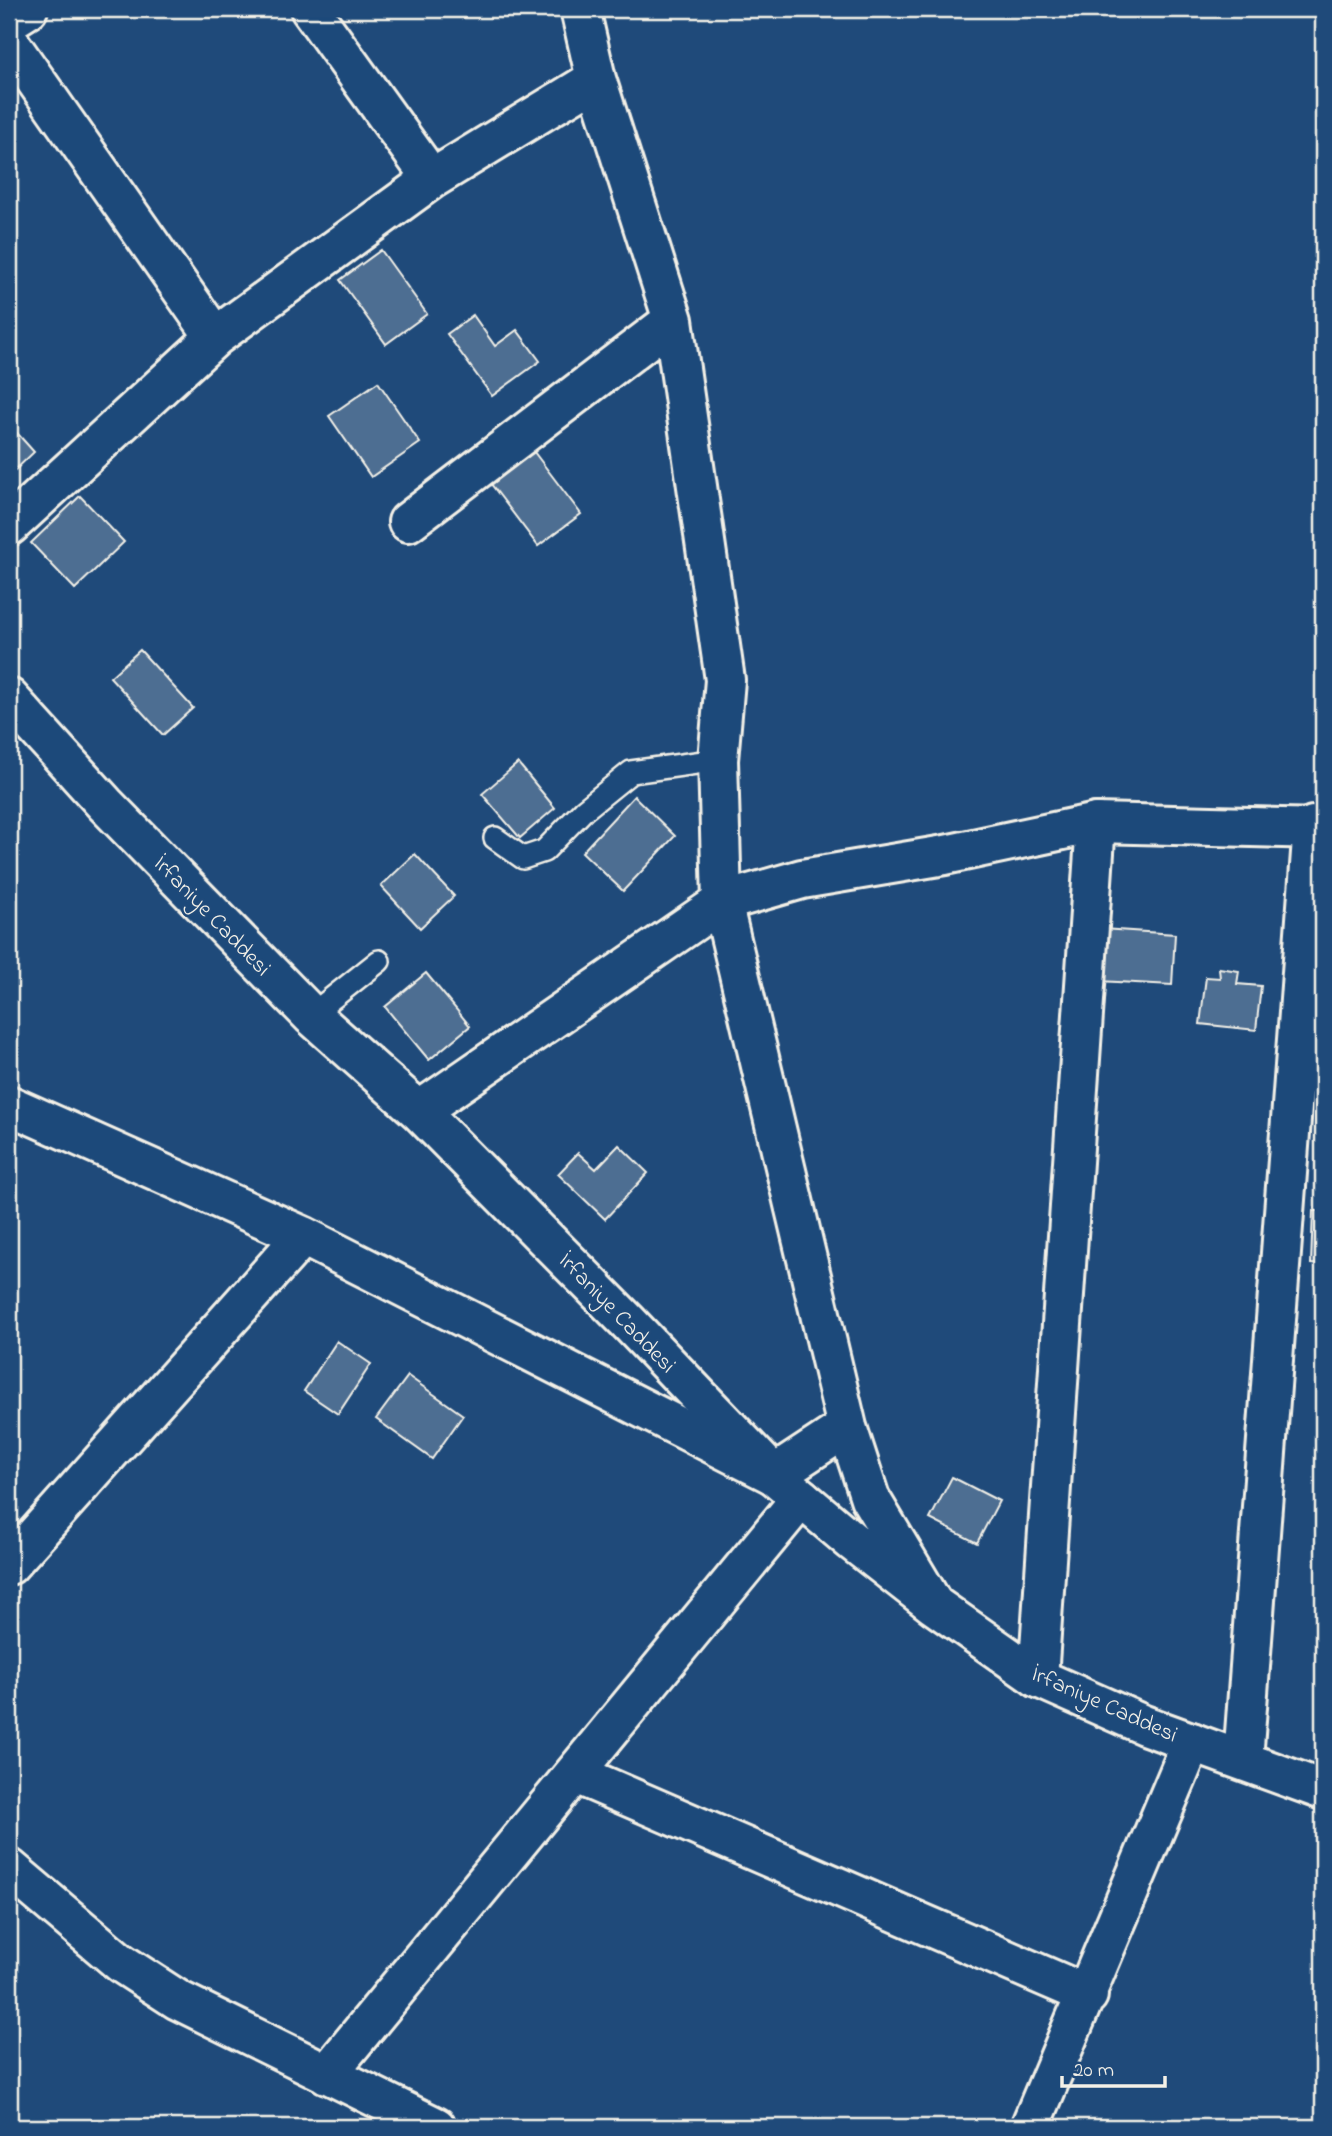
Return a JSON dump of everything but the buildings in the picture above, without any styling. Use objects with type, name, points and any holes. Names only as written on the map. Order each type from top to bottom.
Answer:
[{"type":"street","points":[[9,21],[28,9]]},
{"type":"street","points":[[310,9],[432,179]]},
{"type":"street","points":[[580,9],[596,79],[673,320],[725,680],[718,760],[722,901],[847,1427],[870,1498],[934,1605]]},
{"type":"street","points":[[9,42],[215,337]]},
{"type":"street","points":[[9,526],[215,337],[432,179],[596,79]]},
{"type":"street","points":[[408,523],[673,320]]},
{"type":"street","name":"İrfaniye Caddesi","points":[[9,698],[105,804],[311,1015],[419,1111],[787,1486],[934,1605],[1038,1678],[1144,1725],[1323,1790]]},
{"type":"street","points":[[1038,1678],[1096,823]]},
{"type":"street","points":[[419,1111],[722,901],[802,879],[945,855],[1096,823],[1318,828],[1243,1760]]},
{"type":"street","points":[[9,1105],[303,1236],[787,1486]]},
{"type":"street","points":[[9,1565],[303,1236]]},
{"type":"street","points":[[327,2074],[576,1774],[787,1486],[847,1427]]},
{"type":"street","points":[[1030,2127],[1088,1995],[1192,1742]]},
{"type":"street","points":[[576,1774],[1088,1995]]},
{"type":"street","points":[[9,1868],[121,1964],[178,2000],[436,2127]]},
{"type":"lane","points":[[495,838],[523,858],[544,851],[584,810],[631,772],[718,760]]},
{"type":"lane","points":[[311,1015],[379,961]]}]
